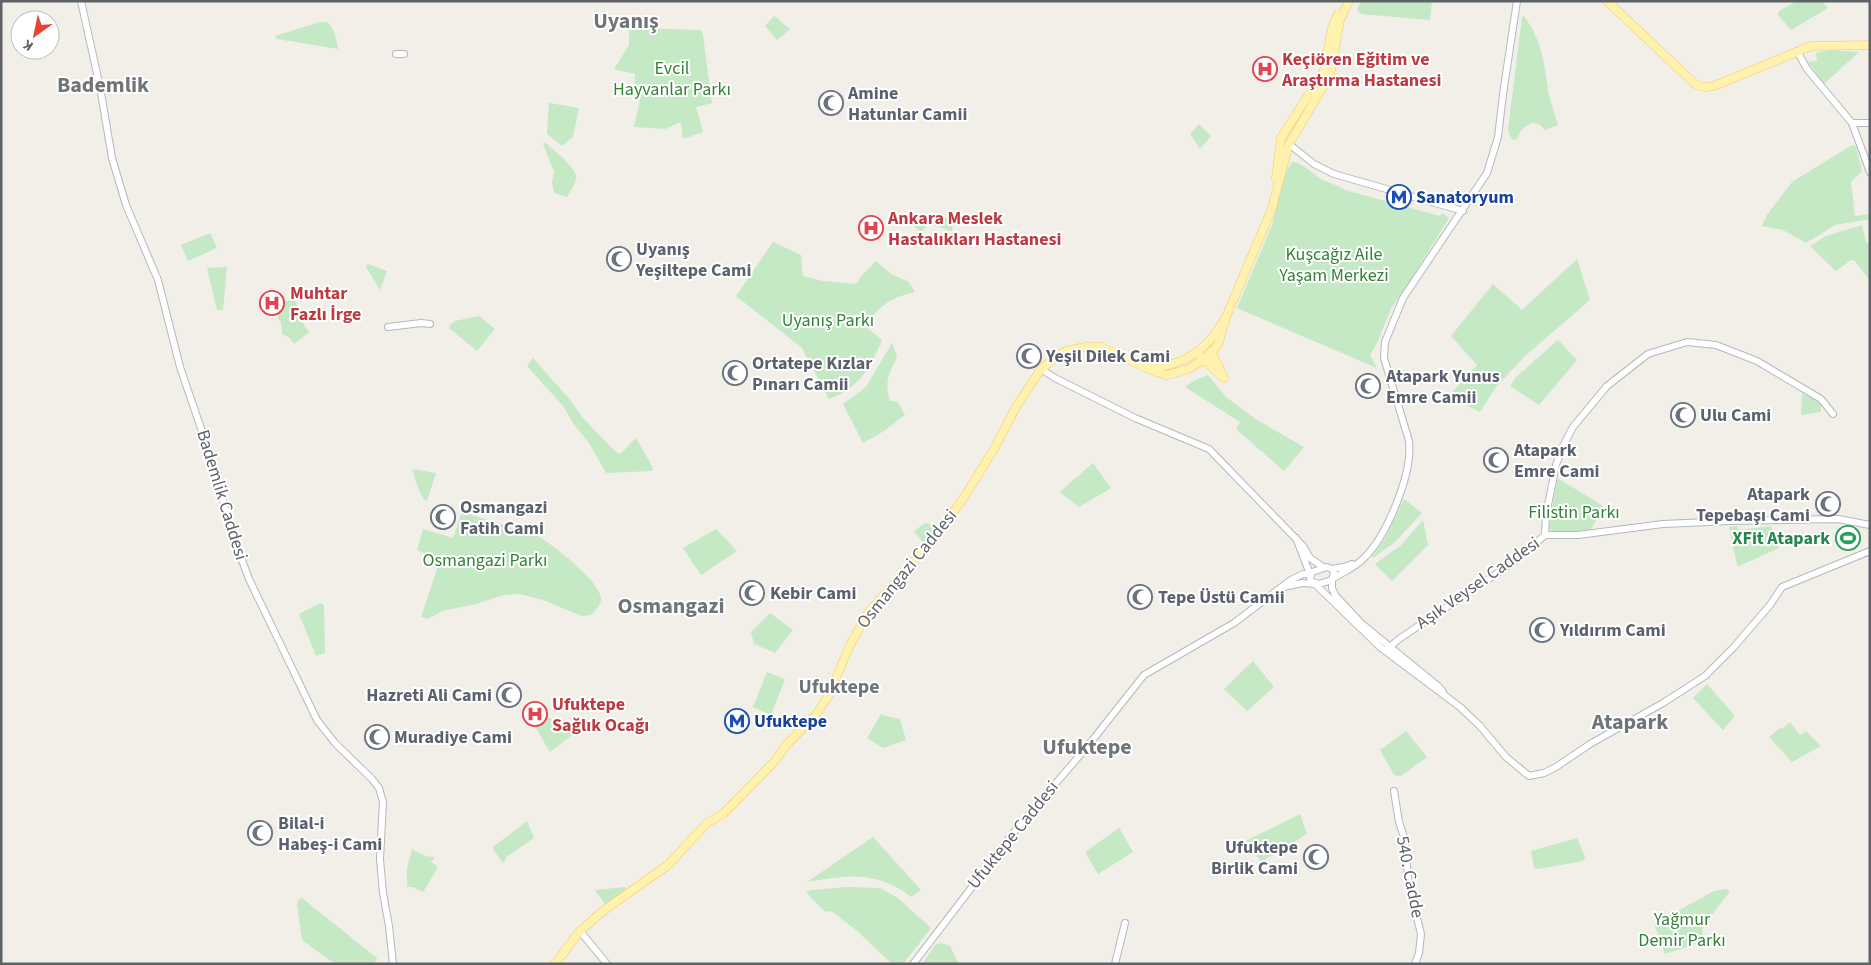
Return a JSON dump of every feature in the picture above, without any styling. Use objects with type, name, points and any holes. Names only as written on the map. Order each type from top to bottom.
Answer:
[{"type":"main road","points":[[1271,211],[1281,138],[1324,71],[1332,28],[1344,1]]},
{"type":"main road","points":[[1212,353],[1218,345],[1226,316],[1271,211],[1289,144],[1330,75],[1340,20],[1349,1]]},
{"type":"main road","points":[[1607,1],[1695,84],[1702,87],[1708,88],[1733,79],[1811,46],[1869,45]]},
{"type":"main road","points":[[1145,368],[1167,366],[1196,352],[1208,343],[1226,316]]},
{"type":"main road","points":[[1196,352],[1224,378],[1208,343]]},
{"type":"main road","name":"Osmangazi Caddesi","points":[[555,964],[580,931],[603,911],[668,866],[706,824],[724,813],[735,803],[775,761],[786,745],[816,715],[829,695],[849,647],[868,613],[927,547],[963,499],[994,449],[1016,406],[1042,369],[1066,351],[1085,347],[1101,347],[1145,368],[1166,375],[1186,370],[1212,353]]},
{"type":"street","name":"Bademlik Caddesi","points":[[81,1],[100,87],[112,158],[126,205],[158,280],[180,366],[249,580],[317,720],[335,743],[379,788],[383,802],[380,859],[393,964]]},
{"type":"street","points":[[1284,586],[1302,583],[1315,584],[1333,579],[1356,566],[1375,546],[1398,500],[1411,453],[1384,358],[1385,342],[1403,298],[1487,174],[1498,137],[1517,1]]},
{"type":"street","points":[[1797,51],[1807,69],[1852,123],[1870,172]]},
{"type":"street","points":[[396,54],[404,54]]},
{"type":"street","points":[[1852,123],[1870,123]]},
{"type":"street","points":[[1289,144],[1314,164],[1334,174],[1462,211]]},
{"type":"street","points":[[388,327],[421,323],[430,324]]},
{"type":"street","points":[[1545,535],[1546,516],[1556,465],[1573,426],[1607,386],[1648,354],[1687,342],[1716,345],[1757,361],[1821,399],[1833,414]]},
{"type":"street","points":[[1042,369],[1055,378],[1135,418],[1209,449],[1296,538],[1310,558],[1324,567],[1332,569],[1360,562]]},
{"type":"street","name":"Aşık Veysel Caddesi","points":[[1385,647],[1514,562],[1545,535],[1578,535],[1663,524],[1730,520],[1838,520],[1870,525]]},
{"type":"street","name":"Aşık Veysel Caddesi","points":[[1860,523],[1870,529]]},
{"type":"street","points":[[1296,538],[1310,578],[1315,584],[1385,647],[1436,690],[1446,695],[1480,726],[1506,757],[1529,776],[1544,773],[1705,676],[1733,648],[1770,605],[1782,587],[1870,551]]},
{"type":"street","points":[[1854,557],[1870,546]]},
{"type":"street","name":"Ufuktepe Caddesi","points":[[913,964],[1018,827],[1144,675],[1234,624],[1297,577],[1306,573],[1310,574],[1315,569],[1324,567]]},
{"type":"street","points":[[1332,569],[1334,573],[1332,588],[1335,595],[1385,647]]},
{"type":"street","name":"540. Cadde","points":[[1394,791],[1404,837],[1409,885],[1421,934],[1420,953],[1415,964]]},
{"type":"street","points":[[1115,964],[1125,923]]},
{"type":"street","points":[[580,931],[607,964]]},
{"type":"green space","points":[[1361,1],[1432,1],[1430,20],[1361,14],[1357,10]]},
{"type":"green space","points":[[1797,1],[1822,1],[1828,8],[1791,30],[1778,15],[1779,11]]},
{"type":"green space","points":[[774,16],[790,29],[777,40],[765,26]]},
{"type":"green space","points":[[1524,16],[1539,44],[1549,96],[1558,125],[1545,130],[1539,124],[1531,123],[1521,130],[1517,139],[1513,140],[1508,129],[1522,17]]},
{"type":"green space","points":[[320,22],[327,22],[332,28],[338,49],[277,39],[275,36]]},
{"type":"green space","name":"Evcil Hayvanlar Parkı","points":[[632,28],[701,30],[712,103],[696,107],[703,132],[683,139],[681,122],[665,129],[634,127],[640,101],[634,97],[635,74],[614,69],[629,45],[629,30]]},
{"type":"green space","points":[[1830,50],[1859,52],[1824,84],[1808,62],[1817,61],[1816,53]]},
{"type":"green space","points":[[549,103],[579,108],[573,137],[562,146],[547,134]]},
{"type":"green space","points":[[1199,124],[1211,136],[1200,149],[1190,134]]},
{"type":"green space","points":[[546,143],[570,165],[576,175],[575,184],[567,197],[554,193],[552,182],[554,172],[543,144]]},
{"type":"green space","points":[[1852,145],[1856,147],[1862,171],[1851,182],[1855,216],[1870,214],[1870,219],[1835,225],[1806,243],[1783,230],[1762,226],[1767,215],[1792,182]]},
{"type":"green space","name":"Kuşcağız Aile Yaşam Merkezi","points":[[1292,162],[1304,166],[1319,178],[1345,190],[1440,216],[1442,213],[1449,218],[1391,309],[1370,355],[1377,368],[1237,308],[1272,225],[1284,175]]},
{"type":"green space","points":[[914,213],[954,219],[952,231],[929,224],[921,232],[909,222]]},
{"type":"green space","points":[[1862,225],[1866,242],[1870,245],[1870,281],[1855,261],[1851,260],[1836,271],[1810,246],[1826,236]]},
{"type":"green space","points":[[210,233],[217,248],[188,261],[181,245]]},
{"type":"green space","name":"Uyanış Parkı","points":[[773,242],[801,255],[803,276],[823,281],[856,284],[876,261],[891,274],[909,282],[915,292],[886,303],[876,313],[866,327],[882,340],[873,359],[856,383],[839,395],[829,399],[802,348],[736,296]]},
{"type":"green space","points":[[1577,259],[1590,300],[1524,357],[1496,387],[1480,412],[1448,397],[1477,365],[1451,336],[1493,284],[1522,310]]},
{"type":"green space","points":[[368,264],[387,271],[380,290],[366,267]]},
{"type":"green space","points":[[227,267],[223,310],[217,310],[207,268]]},
{"type":"green space","points":[[295,299],[301,320],[309,332],[294,344],[290,338],[282,334],[281,322],[278,319],[280,302]]},
{"type":"green space","points":[[479,316],[495,329],[477,351],[449,328],[455,321]]},
{"type":"green space","points":[[1558,340],[1577,360],[1539,405],[1510,386],[1515,378]]},
{"type":"green space","points":[[892,343],[897,357],[888,378],[888,394],[890,401],[898,402],[905,415],[884,431],[863,443],[843,404],[866,387]]},
{"type":"green space","points":[[533,358],[571,401],[581,416],[615,451],[620,454],[636,438],[653,468],[652,471],[606,473],[589,443],[573,423],[563,406],[527,366]]},
{"type":"green space","points":[[1208,375],[1226,397],[1257,420],[1304,447],[1284,471],[1236,429],[1240,422],[1185,387],[1195,380]]},
{"type":"green space","points":[[1802,393],[1821,402],[1821,412],[1801,415]]},
{"type":"green space","points":[[1093,463],[1111,488],[1079,507],[1060,492]]},
{"type":"green space","points":[[412,469],[436,473],[427,501],[424,500],[419,490]]},
{"type":"green space","name":"Filistin Parkı","points":[[1559,479],[1603,506],[1591,530],[1551,532],[1549,527],[1557,481]]},
{"type":"green space","points":[[1404,499],[1422,513],[1395,542],[1373,558],[1384,540]]},
{"type":"green space","name":"Osmangazi Parkı","points":[[462,512],[536,535],[574,563],[592,582],[601,598],[598,607],[591,615],[582,616],[543,600],[520,594],[504,595],[476,604],[442,611],[428,619],[421,617],[440,560],[417,550],[423,529],[453,538]]},
{"type":"green space","points":[[1423,520],[1428,545],[1392,581],[1375,564],[1400,546]]},
{"type":"green space","points":[[925,523],[939,526],[925,545],[914,531]]},
{"type":"green space","points":[[1737,526],[1739,530],[1771,526],[1779,548],[1739,566],[1737,565],[1729,527]]},
{"type":"green space","points":[[716,529],[737,551],[701,575],[683,548]]},
{"type":"green space","points":[[320,603],[324,605],[325,653],[316,656],[299,614]]},
{"type":"green space","points":[[770,613],[793,630],[775,653],[754,644],[751,632]]},
{"type":"green space","points":[[1253,661],[1274,687],[1247,711],[1224,689]]},
{"type":"green space","points":[[767,672],[785,679],[771,715],[753,707]]},
{"type":"green space","points":[[1707,684],[1735,716],[1723,730],[1693,698]]},
{"type":"green space","points":[[881,714],[900,719],[906,740],[883,748],[867,738]]},
{"type":"green space","points":[[547,716],[559,725],[564,724],[573,734],[550,752],[533,723]]},
{"type":"green space","points":[[1790,722],[1800,735],[1806,731],[1821,746],[1792,762],[1769,737]]},
{"type":"green space","points":[[1406,731],[1427,757],[1401,776],[1394,775],[1380,750]]},
{"type":"green space","points":[[1300,814],[1307,834],[1261,862],[1246,841]]},
{"type":"green space","points":[[527,821],[534,838],[505,858],[503,863],[492,848]]},
{"type":"green space","points":[[1119,828],[1133,852],[1098,874],[1085,852]]},
{"type":"green space","points":[[873,837],[921,890],[911,897],[899,888],[886,882],[861,877],[807,882]]},
{"type":"green space","points":[[1577,838],[1585,857],[1583,861],[1538,869],[1534,868],[1531,851]]},
{"type":"green space","points":[[412,849],[425,856],[435,857],[431,862],[438,867],[423,892],[413,887],[407,887],[407,868]]},
{"type":"green space","points":[[625,887],[626,891],[606,906],[595,890]]},
{"type":"green space","points":[[847,887],[880,888],[898,898],[931,928],[903,964],[892,964],[856,930],[831,911],[825,912],[806,892]]},
{"type":"green space","name":"Yağmur Demir Parkı","points":[[1727,889],[1730,891],[1704,925],[1702,931],[1705,941],[1665,954],[1654,924],[1714,891]]},
{"type":"green space","points":[[302,898],[377,958],[374,964],[335,964],[302,940],[297,905],[299,899]]},
{"type":"green space","points":[[941,943],[950,946],[959,964],[922,964],[935,945]]},
{"type":"place","name":"Keçiören Eğitim ve Araştırma Hastanesi","points":[[1265,69]]},
{"type":"place","name":"Amine Hatunlar Camii","points":[[831,103]]},
{"type":"place","name":"Sanatoryum","points":[[1399,197]]},
{"type":"place","name":"Ankara Meslek Hastalıkları Hastanesi","points":[[871,228]]},
{"type":"place","name":"Uyanış Yeşiltepe Cami","points":[[619,259]]},
{"type":"place","name":"Muhtar Fazlı İrge","points":[[272,303]]},
{"type":"place","name":"Yeşil Dilek Cami","points":[[1029,356]]},
{"type":"place","name":"Ortatepe Kızlar Pınarı Camii","points":[[735,373]]},
{"type":"place","name":"Atapark Yunus Emre Camii","points":[[1368,386]]},
{"type":"place","name":"Ulu Cami","points":[[1683,415]]},
{"type":"place","name":"Atapark Emre Cami","points":[[1496,460]]},
{"type":"place","name":"Atapark Tepebaşı Cami","points":[[1828,504]]},
{"type":"place","name":"Osmangazi Fatih Cami","points":[[443,517]]},
{"type":"place","name":"XFit Atapark","points":[[1848,538]]},
{"type":"place","name":"Kebir Cami","points":[[752,593]]},
{"type":"place","name":"Tepe Üstü Camii","points":[[1140,597]]},
{"type":"place","name":"Yıldırım Cami","points":[[1542,630]]},
{"type":"place","name":"Hazreti Ali Cami","points":[[509,695]]},
{"type":"place","name":"Ufuktepe Sağlık Ocağı","points":[[535,714]]},
{"type":"place","name":"Ufuktepe","points":[[737,721]]},
{"type":"place","name":"Muradiye Cami","points":[[377,737]]},
{"type":"place","name":"Bilal-i Habeş-i Cami","points":[[260,833]]},
{"type":"place","name":"Ufuktepe Birlik Cami","points":[[1316,857]]},
{"type":"district","name":"Uyanış","points":[[626,21]]},
{"type":"district","name":"Bademlik","points":[[103,85]]},
{"type":"district","name":"Osmangazi","points":[[671,606]]},
{"type":"district","name":"Ufuktepe","points":[[839,687]]},
{"type":"district","name":"Atapark","points":[[1630,722]]},
{"type":"district","name":"Ufuktepe","points":[[1087,747]]}]
